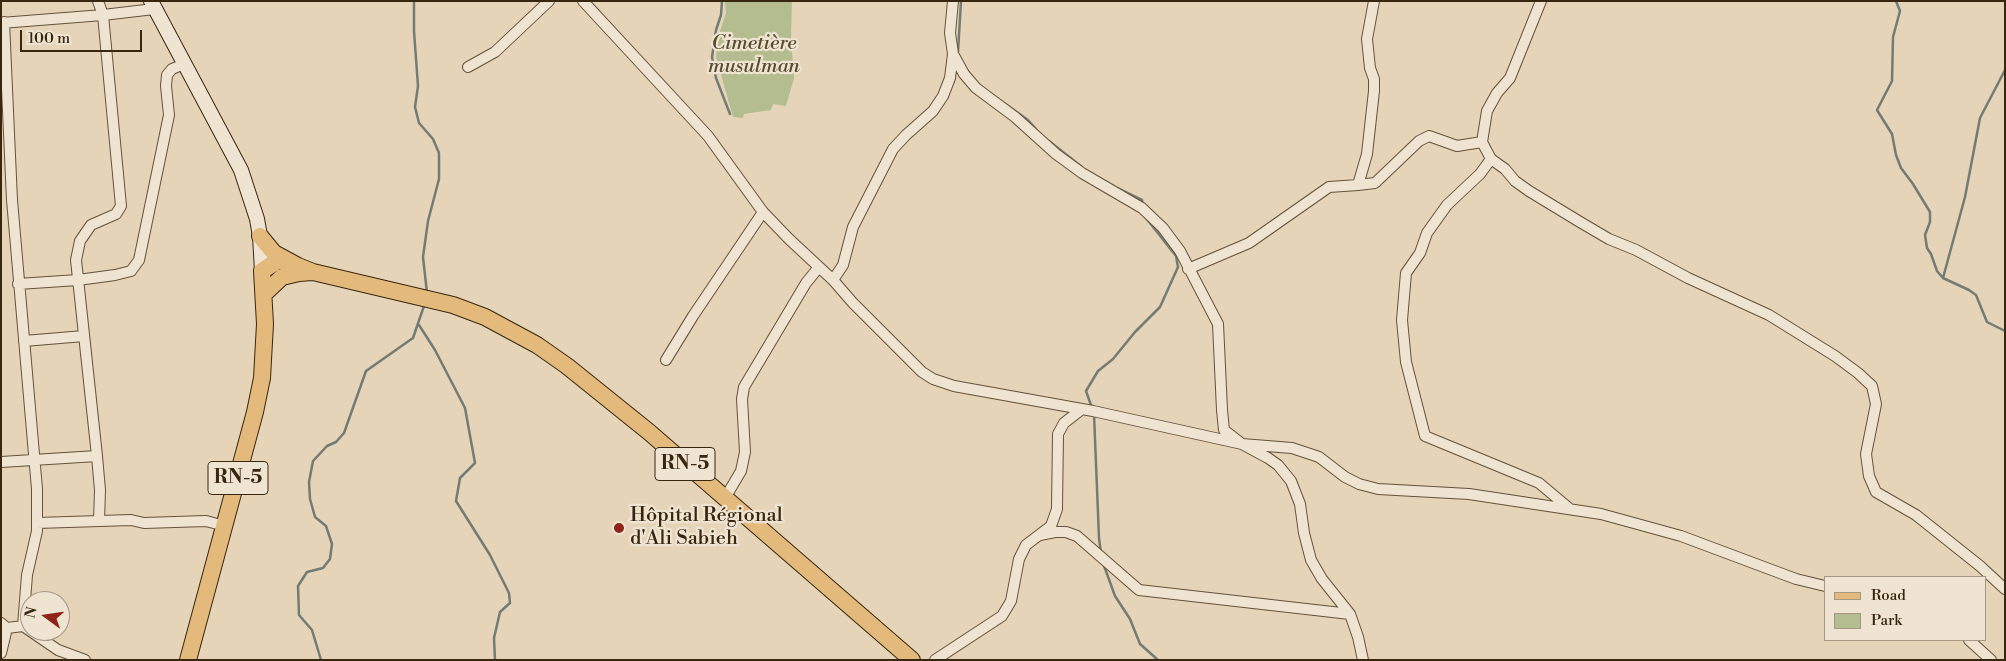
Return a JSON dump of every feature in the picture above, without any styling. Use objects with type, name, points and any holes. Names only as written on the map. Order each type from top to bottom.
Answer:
[{"type":"main road","name":"RN-5","points":[[153,5],[241,170],[252,202],[260,236],[264,294],[265,351],[255,412],[188,660]]},
{"type":"main road","points":[[260,236],[274,253],[287,261]]},
{"type":"main road","points":[[262,271],[278,261],[287,261]]},
{"type":"main road","name":"RN-5","points":[[287,261],[313,272],[437,300],[485,317],[537,345],[641,426],[912,660]]},
{"type":"main road","name":"RN-5","points":[[264,294],[282,277],[299,272],[313,272]]},
{"type":"street","points":[[98,1],[103,16],[121,206],[116,214],[91,225],[83,234],[76,260],[100,490],[99,521]]},
{"type":"street","points":[[468,67],[495,52],[549,1]]},
{"type":"street","points":[[582,1],[708,136],[763,212],[833,280],[853,303],[922,372],[933,379],[954,386],[1151,423],[1242,444],[1292,448],[1319,457],[1345,477],[1359,484],[1378,488],[1469,494],[1601,514],[1681,536],[1796,579],[1824,586]]},
{"type":"street","points":[[833,280],[843,265],[853,227],[893,149],[933,111],[943,96],[950,78],[953,54],[950,33],[953,1]]},
{"type":"street","points":[[1358,185],[1367,154],[1374,91],[1374,79],[1370,68],[1367,40],[1374,1]]},
{"type":"street","points":[[1541,1],[1510,78],[1497,93],[1488,111],[1482,142],[1491,159],[1529,191],[1580,222],[1688,278],[1769,315],[1835,356],[1858,373],[1872,386],[1876,404],[1866,454],[1869,476],[1876,492],[1916,515],[1980,566],[2005,589]]},
{"type":"street","points":[[26,591],[37,523],[35,458],[18,284],[3,23],[103,16],[153,5]]},
{"type":"street","points":[[953,54],[964,74],[976,88],[1014,117],[1056,154],[1099,184],[1142,208],[1163,228],[1180,251],[1218,324],[1224,430],[1242,444],[1278,465],[1291,481],[1300,504],[1304,533],[1311,560],[1322,579],[1350,614],[1363,660]]},
{"type":"street","points":[[18,284],[78,280],[131,271],[140,260],[169,114],[166,86],[167,75],[172,69],[184,64]]},
{"type":"street","points":[[1188,269],[1248,243],[1329,187],[1375,183],[1419,141],[1429,136],[1457,146],[1482,142]]},
{"type":"street","points":[[1491,159],[1480,174],[1447,205],[1427,233],[1420,253],[1406,273],[1402,320],[1406,362],[1425,436],[1538,483],[1571,510]]},
{"type":"street","points":[[666,360],[693,316],[763,212]]},
{"type":"street","points":[[725,498],[741,471],[745,452],[742,399],[744,388],[806,282],[819,267]]},
{"type":"street","points":[[24,341],[84,336]]},
{"type":"street","points":[[936,660],[1002,616],[1011,602],[1019,559],[1026,545],[1051,526],[1057,509],[1058,434],[1064,423],[1082,410]]},
{"type":"street","points":[[1,462],[35,458],[97,456]]},
{"type":"street","points":[[37,523],[131,520],[144,523],[206,521],[225,526]]},
{"type":"street","points":[[1040,535],[1066,532],[1076,536],[1139,590],[1350,614]]},
{"type":"street","points":[[1,653],[4,625],[20,626]]},
{"type":"street","points":[[45,641],[58,650],[84,660]]},
{"type":"street","points":[[1970,641],[1991,660]]},
{"type":"green space","name":"Cimetière musulman","points":[[725,1],[792,1],[791,39],[794,78],[786,106],[773,104],[771,110],[744,114],[743,118],[733,117],[716,57],[718,37],[726,13]]},
{"type":"waterway","points":[[414,1],[418,86],[415,107],[419,123],[433,139],[439,153],[439,179],[428,221],[423,257],[427,293]]},
{"type":"waterway","points":[[722,1],[712,57],[716,78],[730,114]]},
{"type":"waterway","points":[[958,52],[961,1]]},
{"type":"waterway","points":[[1896,1],[1900,11],[1893,37],[1892,81],[1877,110],[1892,134],[1896,155],[1901,168],[1930,212],[1930,222],[1925,235],[1927,248],[1937,271],[1943,278],[1976,295],[1987,322],[2005,331]]},
{"type":"waterway","points":[[1943,278],[1965,197],[1980,118],[2005,70]]},
{"type":"waterway","points":[[1004,103],[1028,120],[1036,129]]},
{"type":"waterway","points":[[1049,141],[1082,167]]},
{"type":"waterway","points":[[1117,188],[1142,200],[1143,206]]},
{"type":"waterway","points":[[1092,408],[1086,391],[1098,371],[1113,359],[1135,332],[1160,307],[1178,267],[1176,256],[1146,218]]},
{"type":"waterway","points":[[321,660],[312,630],[299,615],[298,586],[307,572],[323,568],[330,559],[332,544],[326,526],[315,517],[310,499],[309,482],[313,461],[327,446],[336,442],[344,433],[366,371],[413,338],[425,303]]},
{"type":"waterway","points":[[419,325],[435,350],[465,408],[475,463],[460,478],[456,501],[490,555],[509,593],[510,603],[500,612],[494,638],[495,660]]},
{"type":"waterway","points":[[1094,414],[1101,553]]},
{"type":"waterway","points":[[1103,563],[1115,596],[1130,619],[1140,644],[1158,660]]},
{"type":"place","name":"Hôpital Régional d'Ali Sabieh","points":[[619,528]]}]
